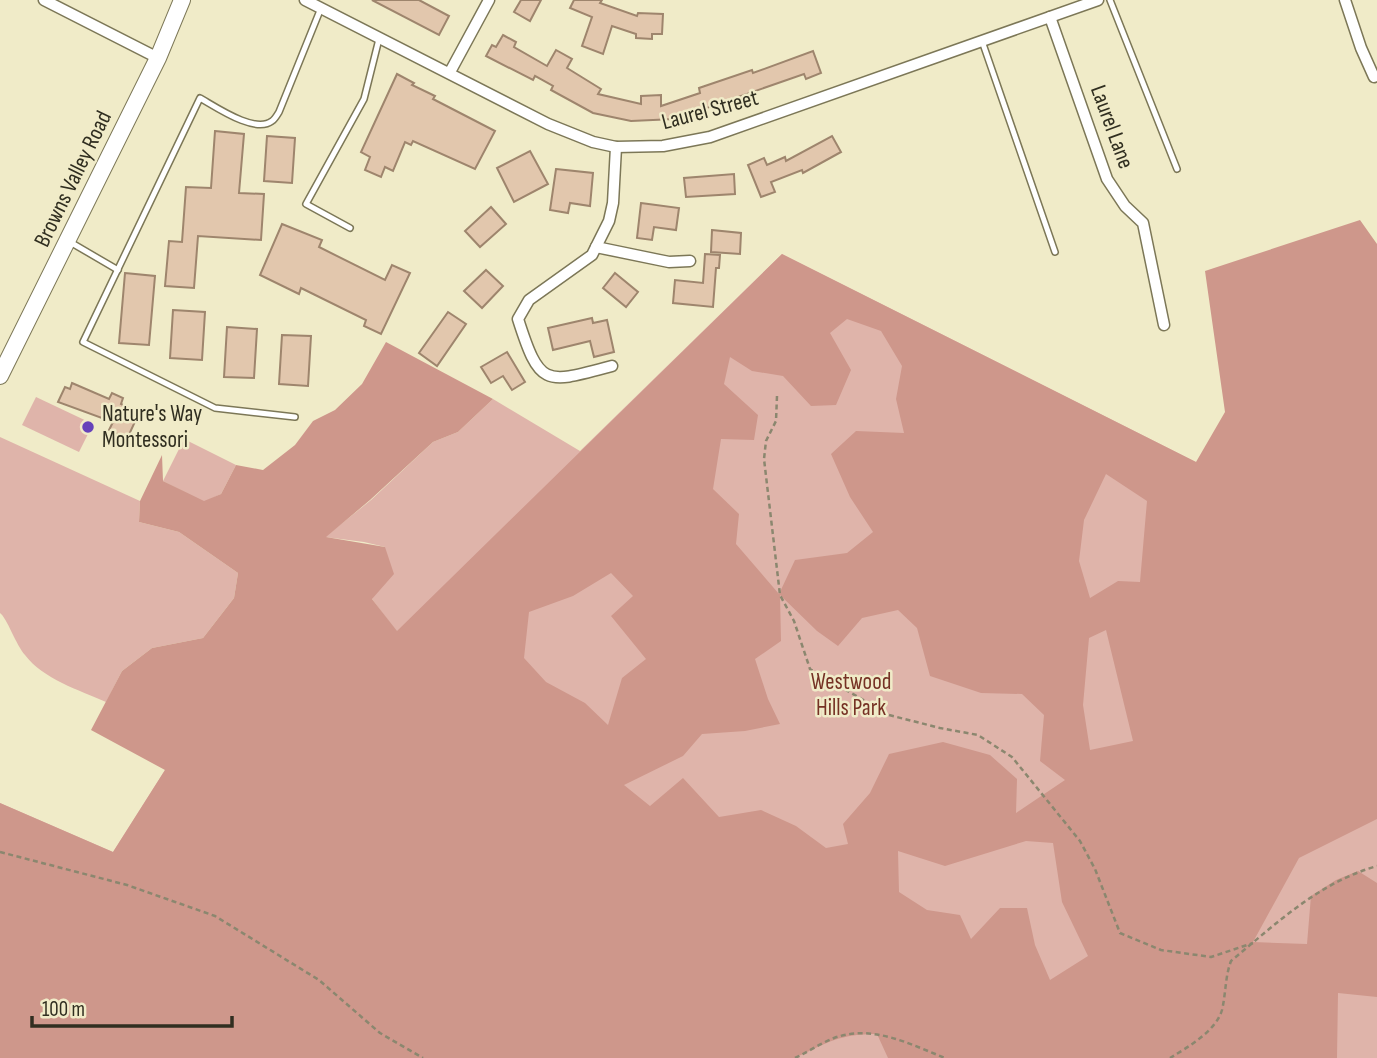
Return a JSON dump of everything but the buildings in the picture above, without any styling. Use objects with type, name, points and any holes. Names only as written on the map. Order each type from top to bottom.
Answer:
[{"type":"main road","name":"Browns Valley Road","points":[[0,376],[158,58],[182,0]]},
{"type":"street","points":[[44,0],[158,58]]},
{"type":"street","points":[[450,72],[489,0]]},
{"type":"street","name":"Laurel Street","points":[[315,3],[548,124],[593,142],[616,147],[663,146],[710,136],[1098,0]]},
{"type":"street","points":[[1345,0],[1374,77]]},
{"type":"street","name":"Laurel Lane","points":[[1050,17],[1107,179],[1125,206],[1143,223],[1164,325]]},
{"type":"street","points":[[612,366],[555,379],[545,375],[531,359],[518,319],[529,300],[592,255],[609,221],[613,203],[616,147]]},
{"type":"street","points":[[596,247],[669,262],[690,261]]},
{"type":"lane","points":[[1110,0],[1177,169]]},
{"type":"lane","points":[[295,417],[215,408],[83,342],[200,98],[244,122],[263,124],[272,121],[279,112],[315,3]]},
{"type":"lane","points":[[350,228],[306,204],[364,99],[380,37]]},
{"type":"lane","points":[[982,41],[1055,252]]},
{"type":"lane","points":[[67,240],[117,270]]},
{"type":"path","points":[[777,396],[776,421],[766,441],[764,458],[780,595],[794,621],[810,669],[889,715],[978,735],[1012,757],[1080,841],[1119,933],[1161,950],[1211,957],[1253,943]]},
{"type":"path","points":[[0,852],[127,885],[215,916],[319,980],[380,1033],[423,1058]]},
{"type":"path","points":[[1170,1058],[1208,1031],[1221,1013],[1226,974],[1231,961],[1320,890],[1336,880],[1377,866]]},
{"type":"path","points":[[795,1058],[835,1038],[850,1034],[878,1034],[895,1038],[945,1058]]},
{"type":"green space","name":"Westwood Hills Park","points":[[782,254],[1377,553],[1377,1058],[0,1058],[0,803],[113,852],[165,770],[396,631],[372,599],[385,547],[325,537],[371,500],[433,442],[458,432],[493,399],[580,451]]},
{"type":"green space","points":[[36,397],[93,424],[79,452],[22,425]]},
{"type":"green space","points":[[0,437],[140,501],[139,522],[179,532],[238,573],[234,598],[203,638],[152,648],[122,671],[106,702],[41,671],[22,651],[0,613]]},
{"type":"green space","points":[[184,439],[236,465],[221,494],[204,502],[163,481]]},
{"type":"shaded area","name":"Westwood Hills Park","points":[[1360,220],[1377,244],[1377,819],[1299,858],[1253,942],[1307,944],[1311,896],[1336,880],[1358,871],[1377,883],[1377,997],[1338,993],[1337,1058],[888,1058],[877,1034],[834,1040],[795,1058],[0,1058],[0,803],[113,852],[165,770],[91,730],[122,671],[152,648],[203,638],[234,598],[238,573],[179,532],[139,522],[140,501],[162,455],[163,481],[204,501],[221,494],[236,465],[263,470],[295,445],[313,421],[335,410],[362,384],[386,342],[493,399],[458,432],[433,442],[326,537],[385,547],[394,574],[372,599],[397,631],[782,254],[1196,462],[1225,412],[1205,271]],"holes":[[[847,319],[881,331],[902,366],[896,399],[904,433],[856,431],[831,454],[850,497],[873,532],[847,553],[795,560],[779,594],[736,544],[739,514],[713,489],[721,439],[754,440],[758,415],[724,384],[730,357],[752,371],[783,376],[811,406],[836,405],[851,370],[830,333]],[[1106,474],[1147,501],[1140,582],[1118,581],[1090,598],[1079,561],[1084,520]],[[611,573],[633,596],[611,616],[646,659],[622,678],[608,725],[585,703],[546,682],[524,658],[529,612],[573,596]],[[780,595],[817,631],[838,646],[862,618],[898,610],[917,628],[930,676],[981,693],[1022,694],[1044,715],[1040,761],[1065,780],[1016,813],[1017,779],[990,755],[943,742],[889,754],[870,793],[843,824],[848,844],[826,848],[796,826],[761,810],[719,817],[683,778],[650,806],[624,785],[683,756],[702,734],[745,731],[780,724],[768,699],[755,659],[781,641]],[[1106,630],[1133,741],[1090,750],[1083,705],[1089,638]],[[1026,841],[1053,843],[1062,902],[1088,956],[1050,980],[1035,945],[1027,908],[1000,908],[971,939],[960,915],[927,910],[899,892],[898,851],[945,866]]]},
{"type":"place","name":"Nature's Way Montessori","points":[[88,427]]}]
